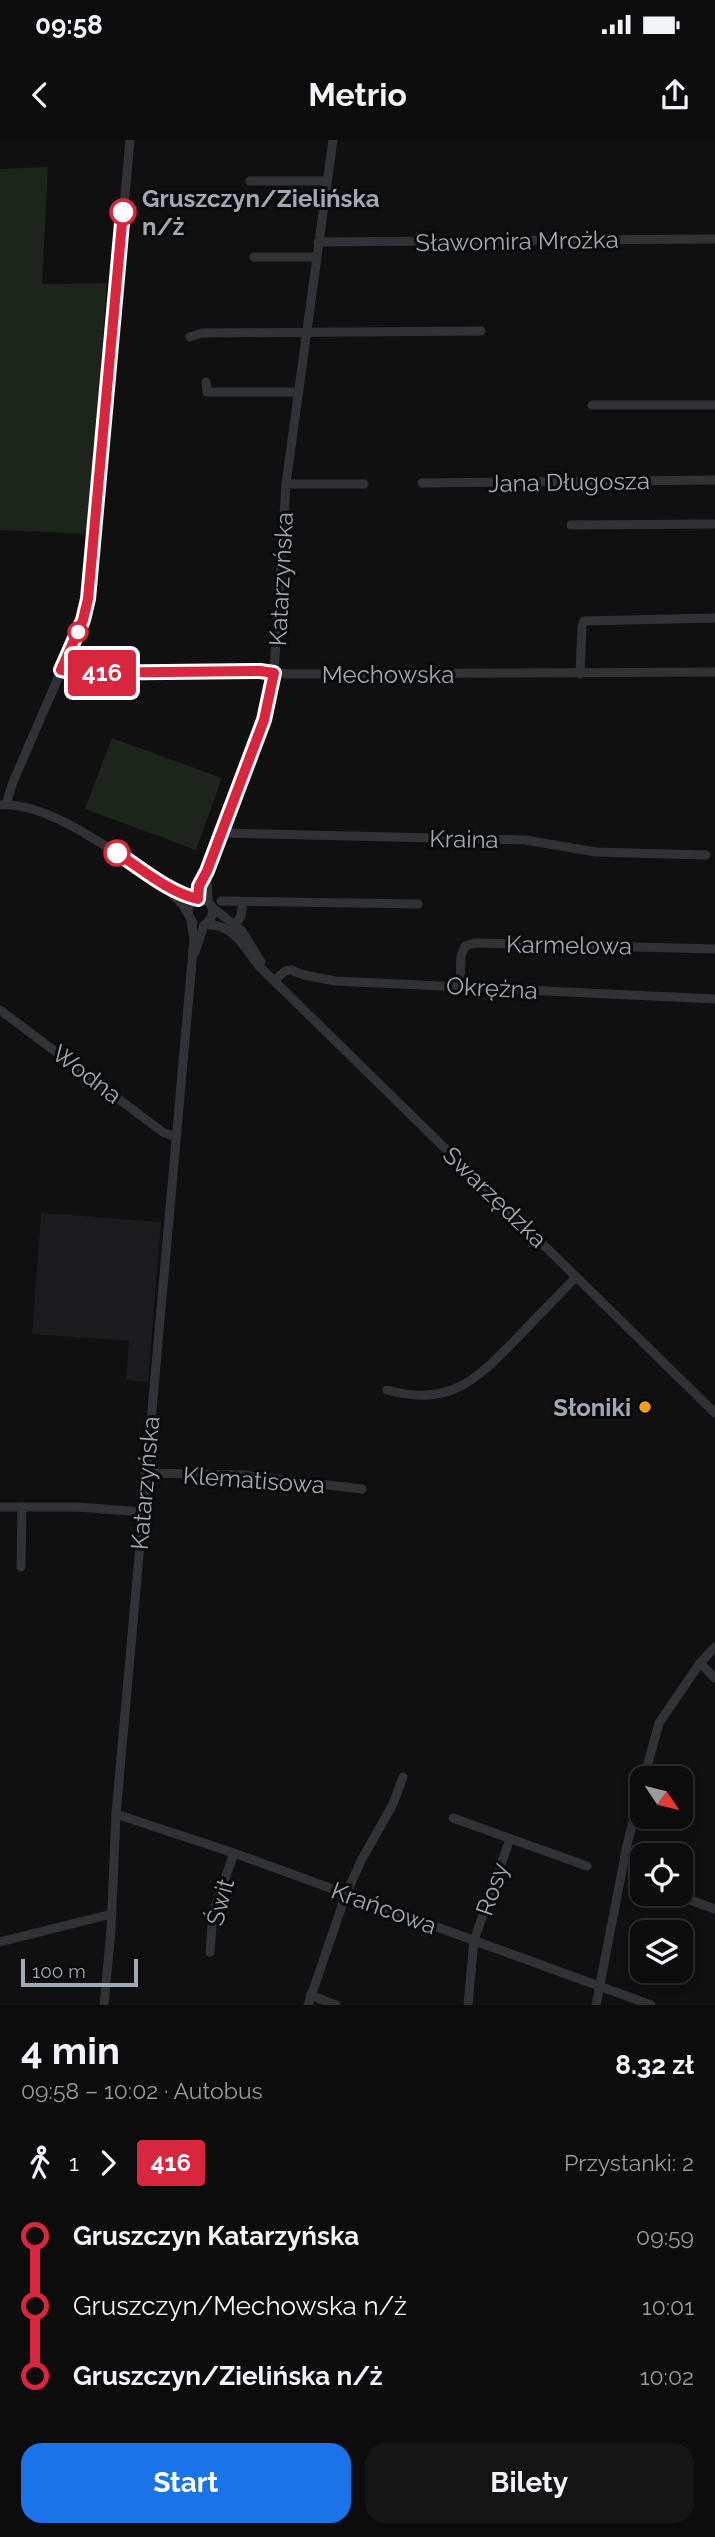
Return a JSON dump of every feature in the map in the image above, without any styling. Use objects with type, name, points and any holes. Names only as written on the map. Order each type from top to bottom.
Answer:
[{"type":"street","points":[[130,140],[88,599],[83,620],[3,804],[28,808],[63,823],[117,853],[159,881],[210,905],[212,918],[204,925]]},
{"type":"street","name":"Katarzyńska","points":[[198,899],[199,886],[264,720],[274,673],[286,484],[333,140]]},
{"type":"street","points":[[250,181],[327,181]]},
{"type":"street","name":"Sławomira Mrożka","points":[[318,242],[715,239]]},
{"type":"street","points":[[254,257],[316,257]]},
{"type":"street","points":[[190,337],[202,334],[481,331]]},
{"type":"street","points":[[206,382],[206,392],[299,392]]},
{"type":"street","points":[[592,405],[715,405]]},
{"type":"street","name":"Jana Długosza","points":[[422,483],[715,481]]},
{"type":"street","name":"Katarzyńska","points":[[286,484],[363,484]]},
{"type":"street","points":[[571,525],[715,524]]},
{"type":"street","points":[[580,674],[584,621],[715,618]]},
{"type":"street","name":"Mechowska","points":[[61,670],[74,673],[715,672]]},
{"type":"street","name":"Kraina","points":[[220,833],[515,840],[606,853],[706,855]]},
{"type":"street","name":"Katarzyńska","points":[[207,871],[210,905]]},
{"type":"street","points":[[159,881],[183,905],[189,918],[197,925],[233,928],[242,916],[243,902]]},
{"type":"street","points":[[189,918],[189,907],[198,899]]},
{"type":"street","points":[[221,901],[418,904]]},
{"type":"street","name":"Swarzędzka","points":[[210,905],[233,928],[259,966],[715,1413]]},
{"type":"street","name":"Katarzyńska","points":[[104,2005],[112,1914],[116,1814],[194,939],[189,918]]},
{"type":"street","name":"Katarzyńska","points":[[191,961],[204,925]]},
{"type":"street","name":"Karmelowa","points":[[460,987],[461,956],[466,946],[475,943],[715,949]]},
{"type":"street","name":"Okrężna","points":[[275,980],[290,970],[335,981],[715,999]]},
{"type":"street","name":"Wodna","points":[[0,1010],[164,1133],[176,1136]]},
{"type":"street","points":[[387,1390],[405,1395],[435,1395],[457,1389],[480,1376],[576,1277]]},
{"type":"street","name":"Klematisowa","points":[[145,1473],[244,1475],[362,1489]]},
{"type":"street","points":[[0,1507],[78,1507],[142,1512]]},
{"type":"street","points":[[21,1567],[22,1507]]},
{"type":"street","points":[[648,1766],[659,1723],[700,1663],[715,1647]]},
{"type":"street","points":[[700,1663],[715,1678]]},
{"type":"street","points":[[336,2005],[309,2000],[346,1894],[362,1858],[393,1804],[402,1777]]},
{"type":"street","name":"Krańcowa","points":[[116,1814],[234,1853],[651,2005]]},
{"type":"street","name":"Rosy","points":[[453,1818],[587,1866]]},
{"type":"street","points":[[596,2005],[631,1829]]},
{"type":"street","name":"Rosy","points":[[468,2005],[474,1940],[510,1839]]},
{"type":"street","name":"Świt","points":[[210,1952],[214,1913],[234,1853]]},
{"type":"street","points":[[693,1901],[715,1909]]},
{"type":"street","points":[[0,1942],[112,1914]]},
{"type":"shaded area","points":[[48,167],[42,284],[107,283],[88,534],[0,530],[0,169]]},
{"type":"shaded area","points":[[112,738],[222,778],[196,850],[85,809]]},
{"type":"shaded area","points":[[41,1213],[161,1222],[148,1382],[126,1380],[129,1341],[32,1334]]},
{"type":"bus line","name":"416","points":[[117,853],[159,881],[198,899],[199,886],[259,735],[274,673],[69,673],[61,670],[83,620],[88,599],[123,212]]},
{"type":"place","name":"Gruszczyn/Zielińska n/ż","points":[[123,212]]},
{"type":"place","name":"Słoniki","points":[[645,1407]]}]
